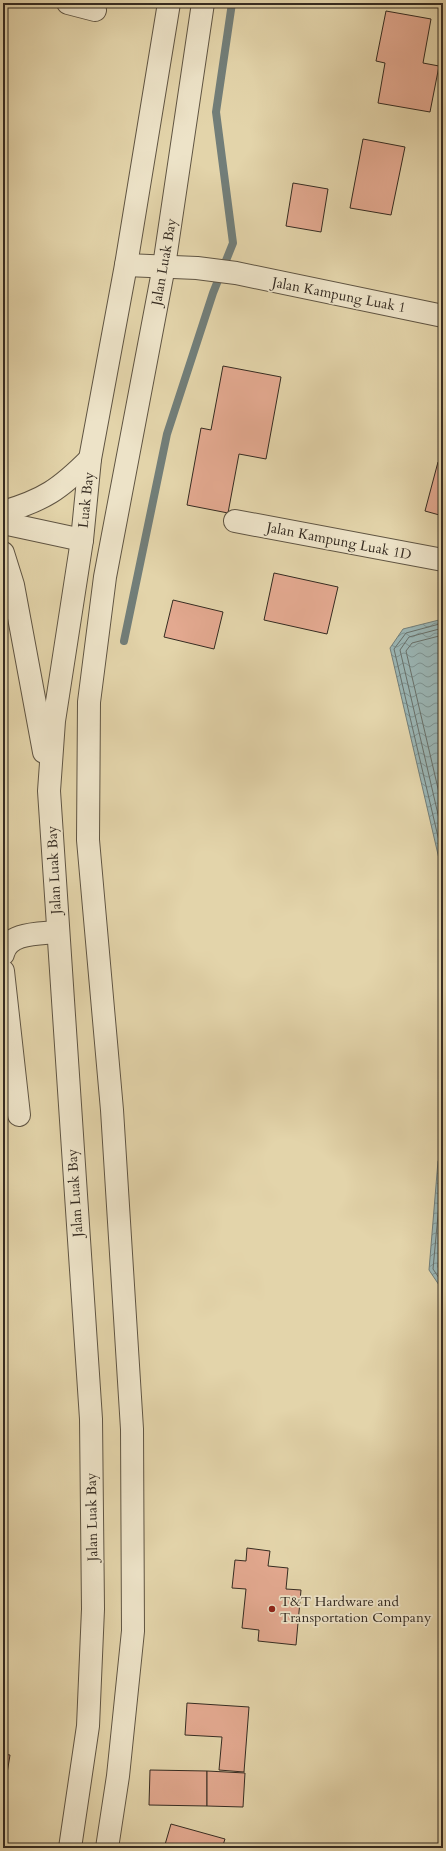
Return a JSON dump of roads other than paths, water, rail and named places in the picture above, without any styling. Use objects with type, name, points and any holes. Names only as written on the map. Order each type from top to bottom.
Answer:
[{"type":"street","points":[[68,3],[95,10]]},
{"type":"street","points":[[3,512],[31,504],[54,492],[72,478],[90,459],[126,265],[169,3]]},
{"type":"street","name":"Jalan Luak Bay","points":[[116,518],[164,266],[203,3]]},
{"type":"street","name":"Jalan Kampung Luak 1","points":[[126,265],[197,268],[236,273],[443,316]]},
{"type":"street","name":"Luak Bay","points":[[82,540],[90,459]]},
{"type":"street","points":[[82,540],[99,531],[116,518]]},
{"type":"street","points":[[107,1848],[118,1776],[133,1631],[132,1429],[112,1110],[88,840],[89,702],[105,577],[116,518]]},
{"type":"street","name":"Jalan Kampung Luak 1D","points":[[235,521],[443,560]]},
{"type":"street","points":[[3,523],[82,540],[96,557],[105,577]]},
{"type":"street","name":"Jalan Luak Bay","points":[[70,1848],[88,1726],[93,1609],[91,1420],[57,932],[49,791],[54,721],[82,540]]},
{"type":"street","points":[[3,553],[13,585],[43,743],[49,791]]},
{"type":"street","points":[[3,954],[5,946],[13,939],[57,932]]},
{"type":"street","points":[[3,971],[19,1115]]},
{"type":"water","points":[[443,619],[443,876],[390,648],[403,629]]},
{"type":"water","points":[[443,1154],[443,1291],[429,1270],[438,1161]]},
{"type":"waterway","points":[[124,641],[167,434],[213,293],[233,243],[216,112],[232,3]]},
{"type":"place","name":"T&T Hardware and Transportation Company","points":[[272,1609]]}]
